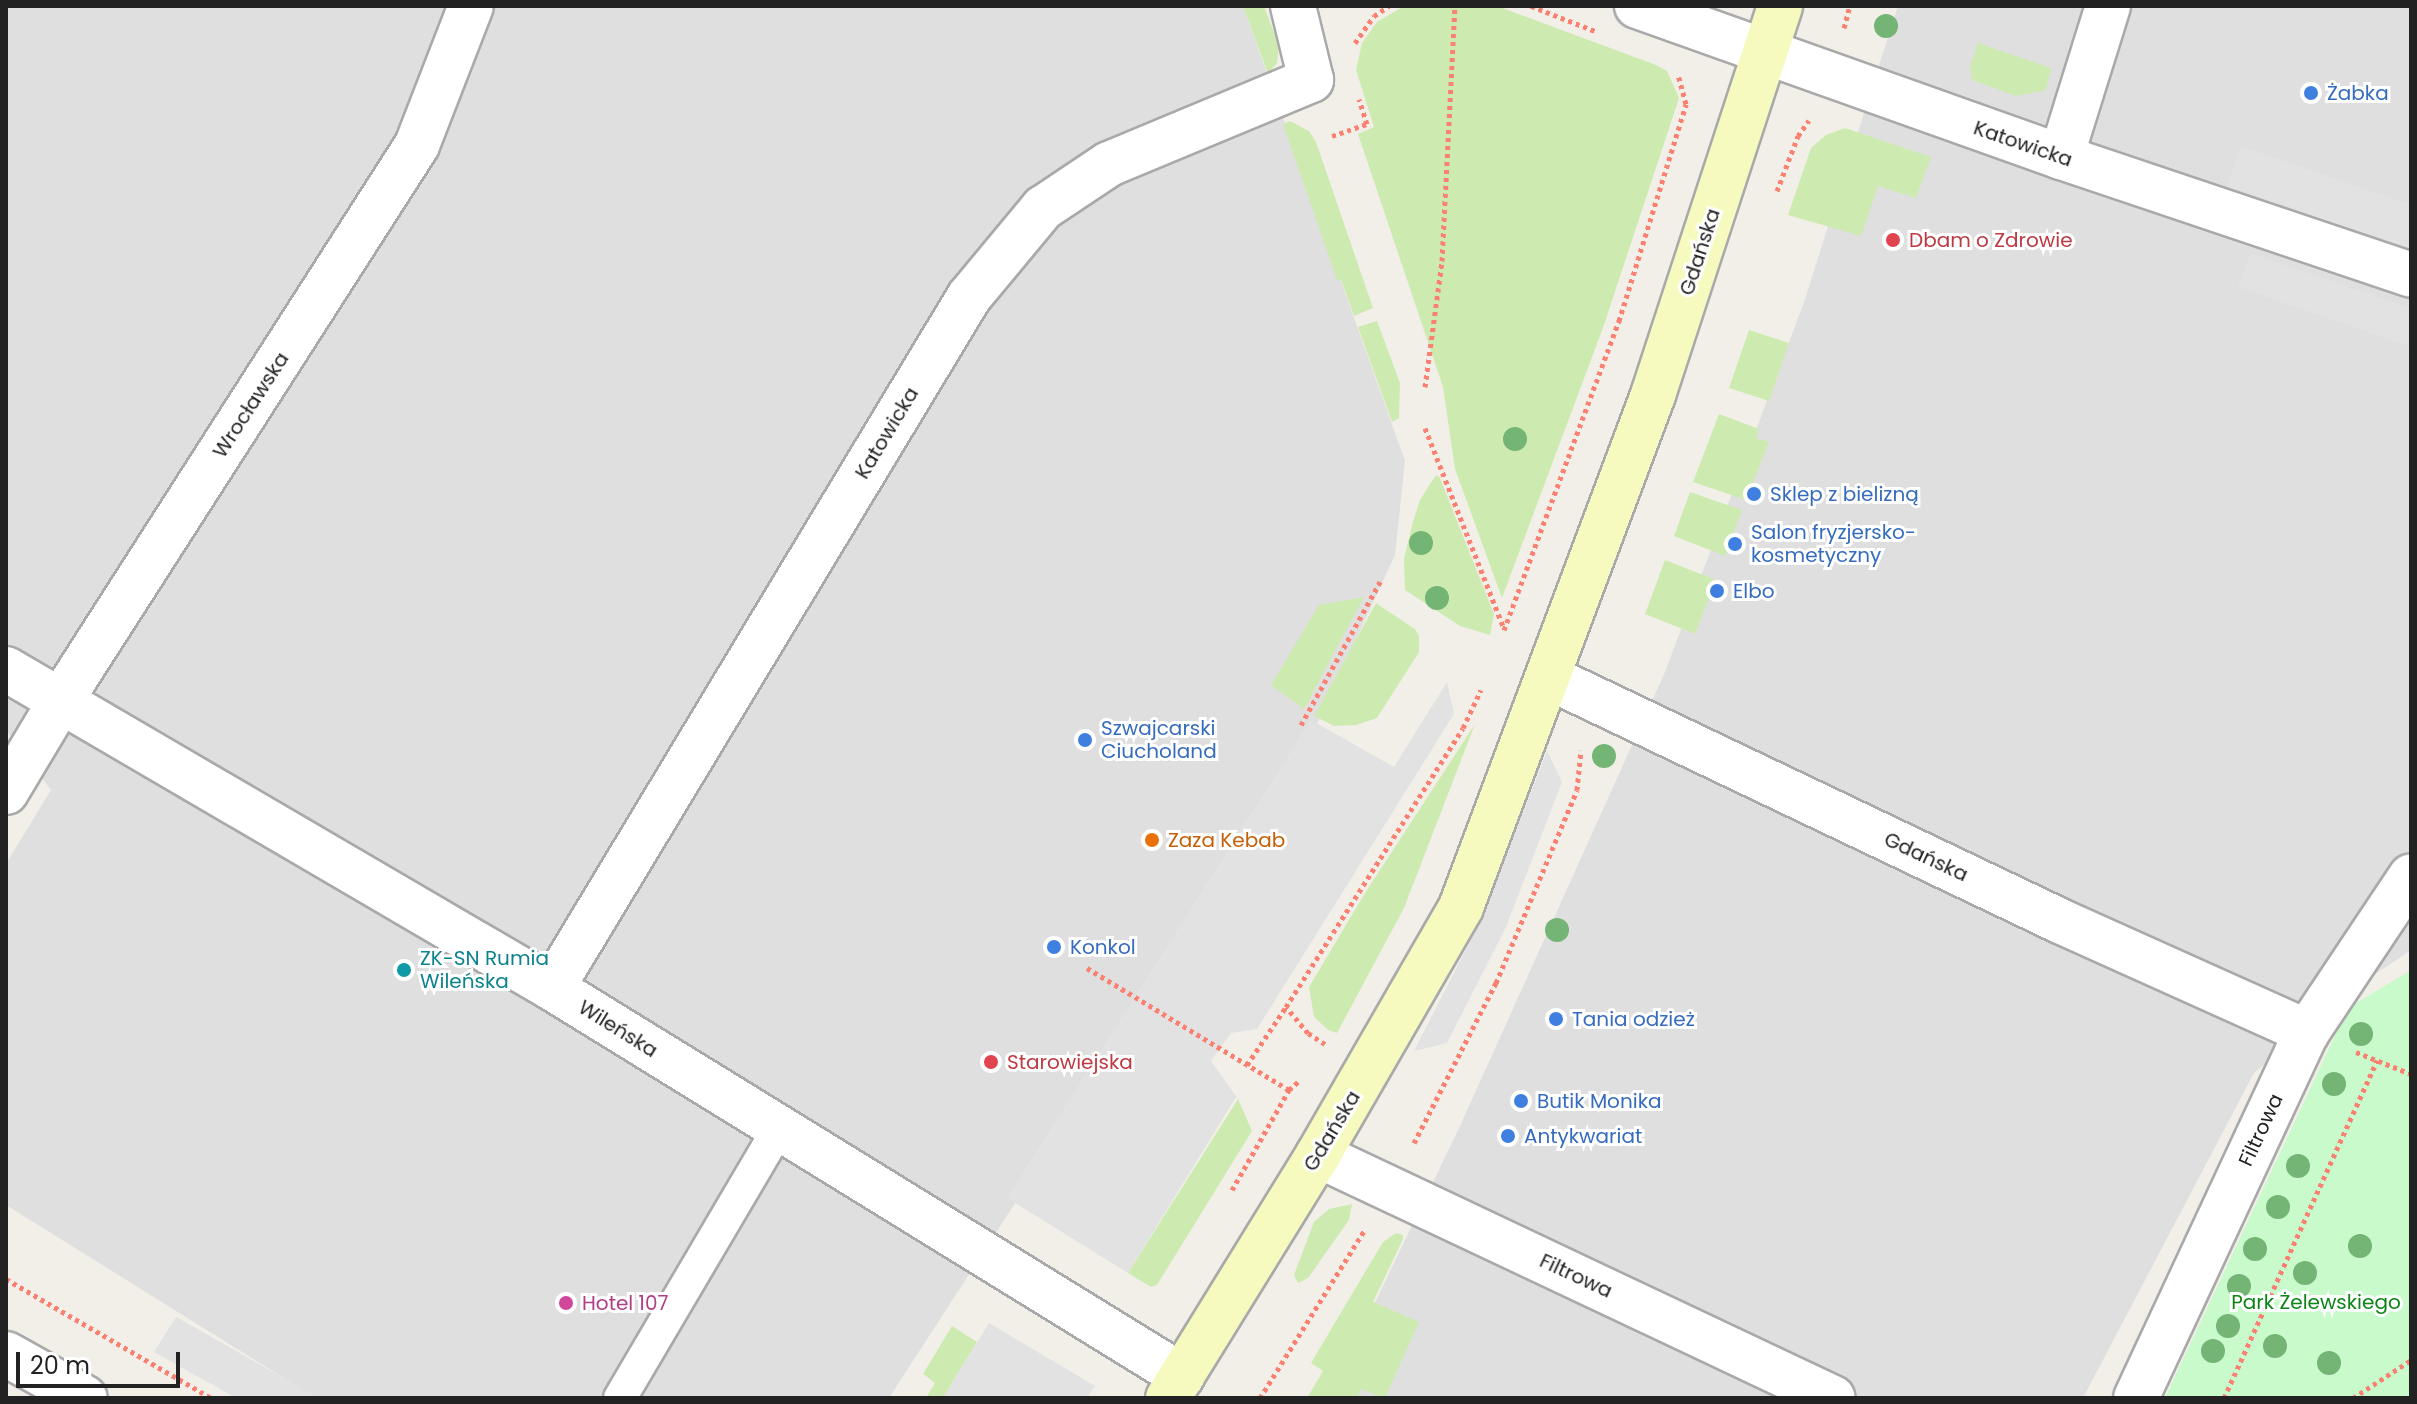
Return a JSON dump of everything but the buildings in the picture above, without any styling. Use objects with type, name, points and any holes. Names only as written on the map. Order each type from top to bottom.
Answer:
[{"type":"main road","name":"Gdańska","points":[[1175,1387],[1318,1155],[1461,907],[1653,395],[1780,6]]},
{"type":"street","name":"Wrocławska","points":[[6,792],[61,700],[417,145],[471,6]]},
{"type":"street","name":"Katowicka","points":[[552,988],[969,297],[1043,208],[1109,164],[1311,80],[1294,6]]},
{"type":"street","name":"Katowicka","points":[[1637,6],[2061,157],[2411,275]]},
{"type":"street","points":[[2061,157],[2108,6]]},
{"type":"street","name":"Wileńska","points":[[6,669],[552,988],[779,1128],[1175,1387]]},
{"type":"street","name":"Gdańska","points":[[1548,677],[2046,914],[2307,1032]]},
{"type":"street","name":"Filtrowa","points":[[2136,1398],[2307,1032],[2411,876]]},
{"type":"street","name":"Filtrowa","points":[[1318,1155],[1833,1398]]},
{"type":"street","points":[[6,1354],[85,1398]]},
{"type":"lane","points":[[620,1398],[779,1128]]},
{"type":"path","points":[[1425,387],[1442,261],[1455,6]]},
{"type":"path","points":[[1425,428],[1504,630],[1619,321],[1686,104],[1676,64]]},
{"type":"path","points":[[1301,725],[1381,580]]},
{"type":"path","points":[[1247,1065],[1463,728],[1481,690]]},
{"type":"path","points":[[1409,1153],[1496,983],[1577,790],[1581,747]]},
{"type":"path","points":[[1087,968],[1289,1090]]},
{"type":"path","points":[[1286,1007],[1308,1033],[1335,1051]]},
{"type":"path","points":[[2307,1032],[2411,1074]]},
{"type":"path","points":[[2224,1398],[2377,1060]]},
{"type":"path","points":[[1260,1398],[1366,1227]]},
{"type":"path","points":[[6,1279],[211,1398]]},
{"type":"path","points":[[2353,1398],[2411,1360]]},
{"type":"shaded area","points":[[6,6],[1243,6],[1405,461],[1395,555],[1296,769],[889,1398],[316,1398],[6,1205],[6,864],[51,790],[6,730]]},
{"type":"shaded area","points":[[1898,6],[2411,6],[2411,950],[2374,975],[2254,1073],[2083,1398],[1329,1398],[1460,1126],[1665,672],[1804,302]]},
{"type":"shaded area","points":[[2241,146],[2411,205],[2411,249],[2227,186]]},
{"type":"shaded area","points":[[2250,253],[2411,308],[2411,347],[2238,287]]},
{"type":"shaded area","points":[[1447,682],[1454,714],[1257,1029],[1231,1033],[1211,1061],[1238,1099],[1236,1097],[1128,1273],[1007,1198],[1311,720],[1394,767]]},
{"type":"shaded area","points":[[1547,751],[1562,782],[1506,927],[1447,1043],[1414,1051],[1482,918]]},
{"type":"shaded area","points":[[176,1317],[319,1398],[236,1398],[154,1352]]},
{"type":"shaded area","points":[[989,1323],[1095,1386],[1087,1398],[943,1398]]},
{"type":"green space","points":[[1243,6],[1264,6],[1279,46],[1277,63],[1268,74]]},
{"type":"green space","points":[[1404,6],[1497,6],[1656,65],[1667,71],[1679,98],[1604,325],[1502,598],[1455,469],[1443,387],[1358,134],[1374,127],[1356,70],[1362,43],[1377,22]]},
{"type":"green space","points":[[1978,43],[2051,68],[2046,90],[2016,96],[1972,80],[1970,67]]},
{"type":"green space","points":[[1290,121],[1309,131],[1316,142],[1373,308],[1354,316],[1341,280],[1337,280],[1283,124]]},
{"type":"green space","points":[[1845,128],[1931,157],[1916,198],[1878,186],[1861,236],[1788,215],[1811,148],[1826,135]]},
{"type":"green space","points":[[1377,321],[1400,383],[1399,418],[1392,422],[1358,327]]},
{"type":"green space","points":[[1749,330],[1789,343],[1769,401],[1729,388]]},
{"type":"green space","points":[[1719,414],[1759,429],[1756,438],[1769,442],[1746,500],[1693,482]]},
{"type":"green space","points":[[1436,475],[1440,478],[1494,614],[1490,635],[1460,626],[1405,590],[1404,559],[1412,525],[1420,500]]},
{"type":"green space","points":[[1690,492],[1742,510],[1725,556],[1674,536]]},
{"type":"green space","points":[[1665,560],[1716,580],[1695,634],[1645,614]]},
{"type":"green space","points":[[1364,597],[1304,709],[1271,685],[1319,605]]},
{"type":"green space","points":[[1376,603],[1415,629],[1419,636],[1419,652],[1377,718],[1356,725],[1334,726],[1314,716]]},
{"type":"green space","points":[[1475,724],[1404,908],[1337,1033],[1328,1030],[1314,1017],[1309,987],[1365,893]]},
{"type":"green space","name":"Park Żelewskiego","points":[[2411,970],[2411,1398],[2165,1398],[2348,1008]]},
{"type":"green space","points":[[1238,1099],[1252,1131],[1157,1285],[1151,1287],[1128,1273]]},
{"type":"green space","points":[[1352,1204],[1349,1220],[1308,1278],[1298,1283],[1294,1275],[1314,1222],[1329,1209]]},
{"type":"green space","points":[[1396,1233],[1403,1235],[1403,1239],[1373,1302],[1419,1322],[1385,1398],[1361,1389],[1357,1398],[1307,1398],[1323,1371],[1311,1363],[1383,1242]]},
{"type":"green space","points":[[952,1326],[977,1342],[943,1398],[926,1398],[935,1383],[923,1374]]},
{"type":"place","name":"Żabka","points":[[2311,93]]},
{"type":"place","name":"Dbam o Zdrowie","points":[[1893,240]]},
{"type":"place","name":"Sklep z bielizną","points":[[1754,494]]},
{"type":"place","name":"Salon fryzjersko- kosmetyczny","points":[[1735,544]]},
{"type":"place","name":"Elbo","points":[[1717,591]]},
{"type":"place","name":"Szwajcarski Ciucholand","points":[[1085,740]]},
{"type":"place","name":"Zaza Kebab","points":[[1152,840]]},
{"type":"place","name":"Konkol","points":[[1054,947]]},
{"type":"place","name":"ZK-SN Rumia Wileńska","points":[[404,970]]},
{"type":"place","name":"Tania odzież","points":[[1556,1019]]},
{"type":"place","name":"Starowiejska","points":[[991,1062]]},
{"type":"place","name":"Butik Monika","points":[[1521,1101]]},
{"type":"place","name":"Antykwariat","points":[[1508,1136]]},
{"type":"place","name":"Hotel 107","points":[[566,1303]]}]
